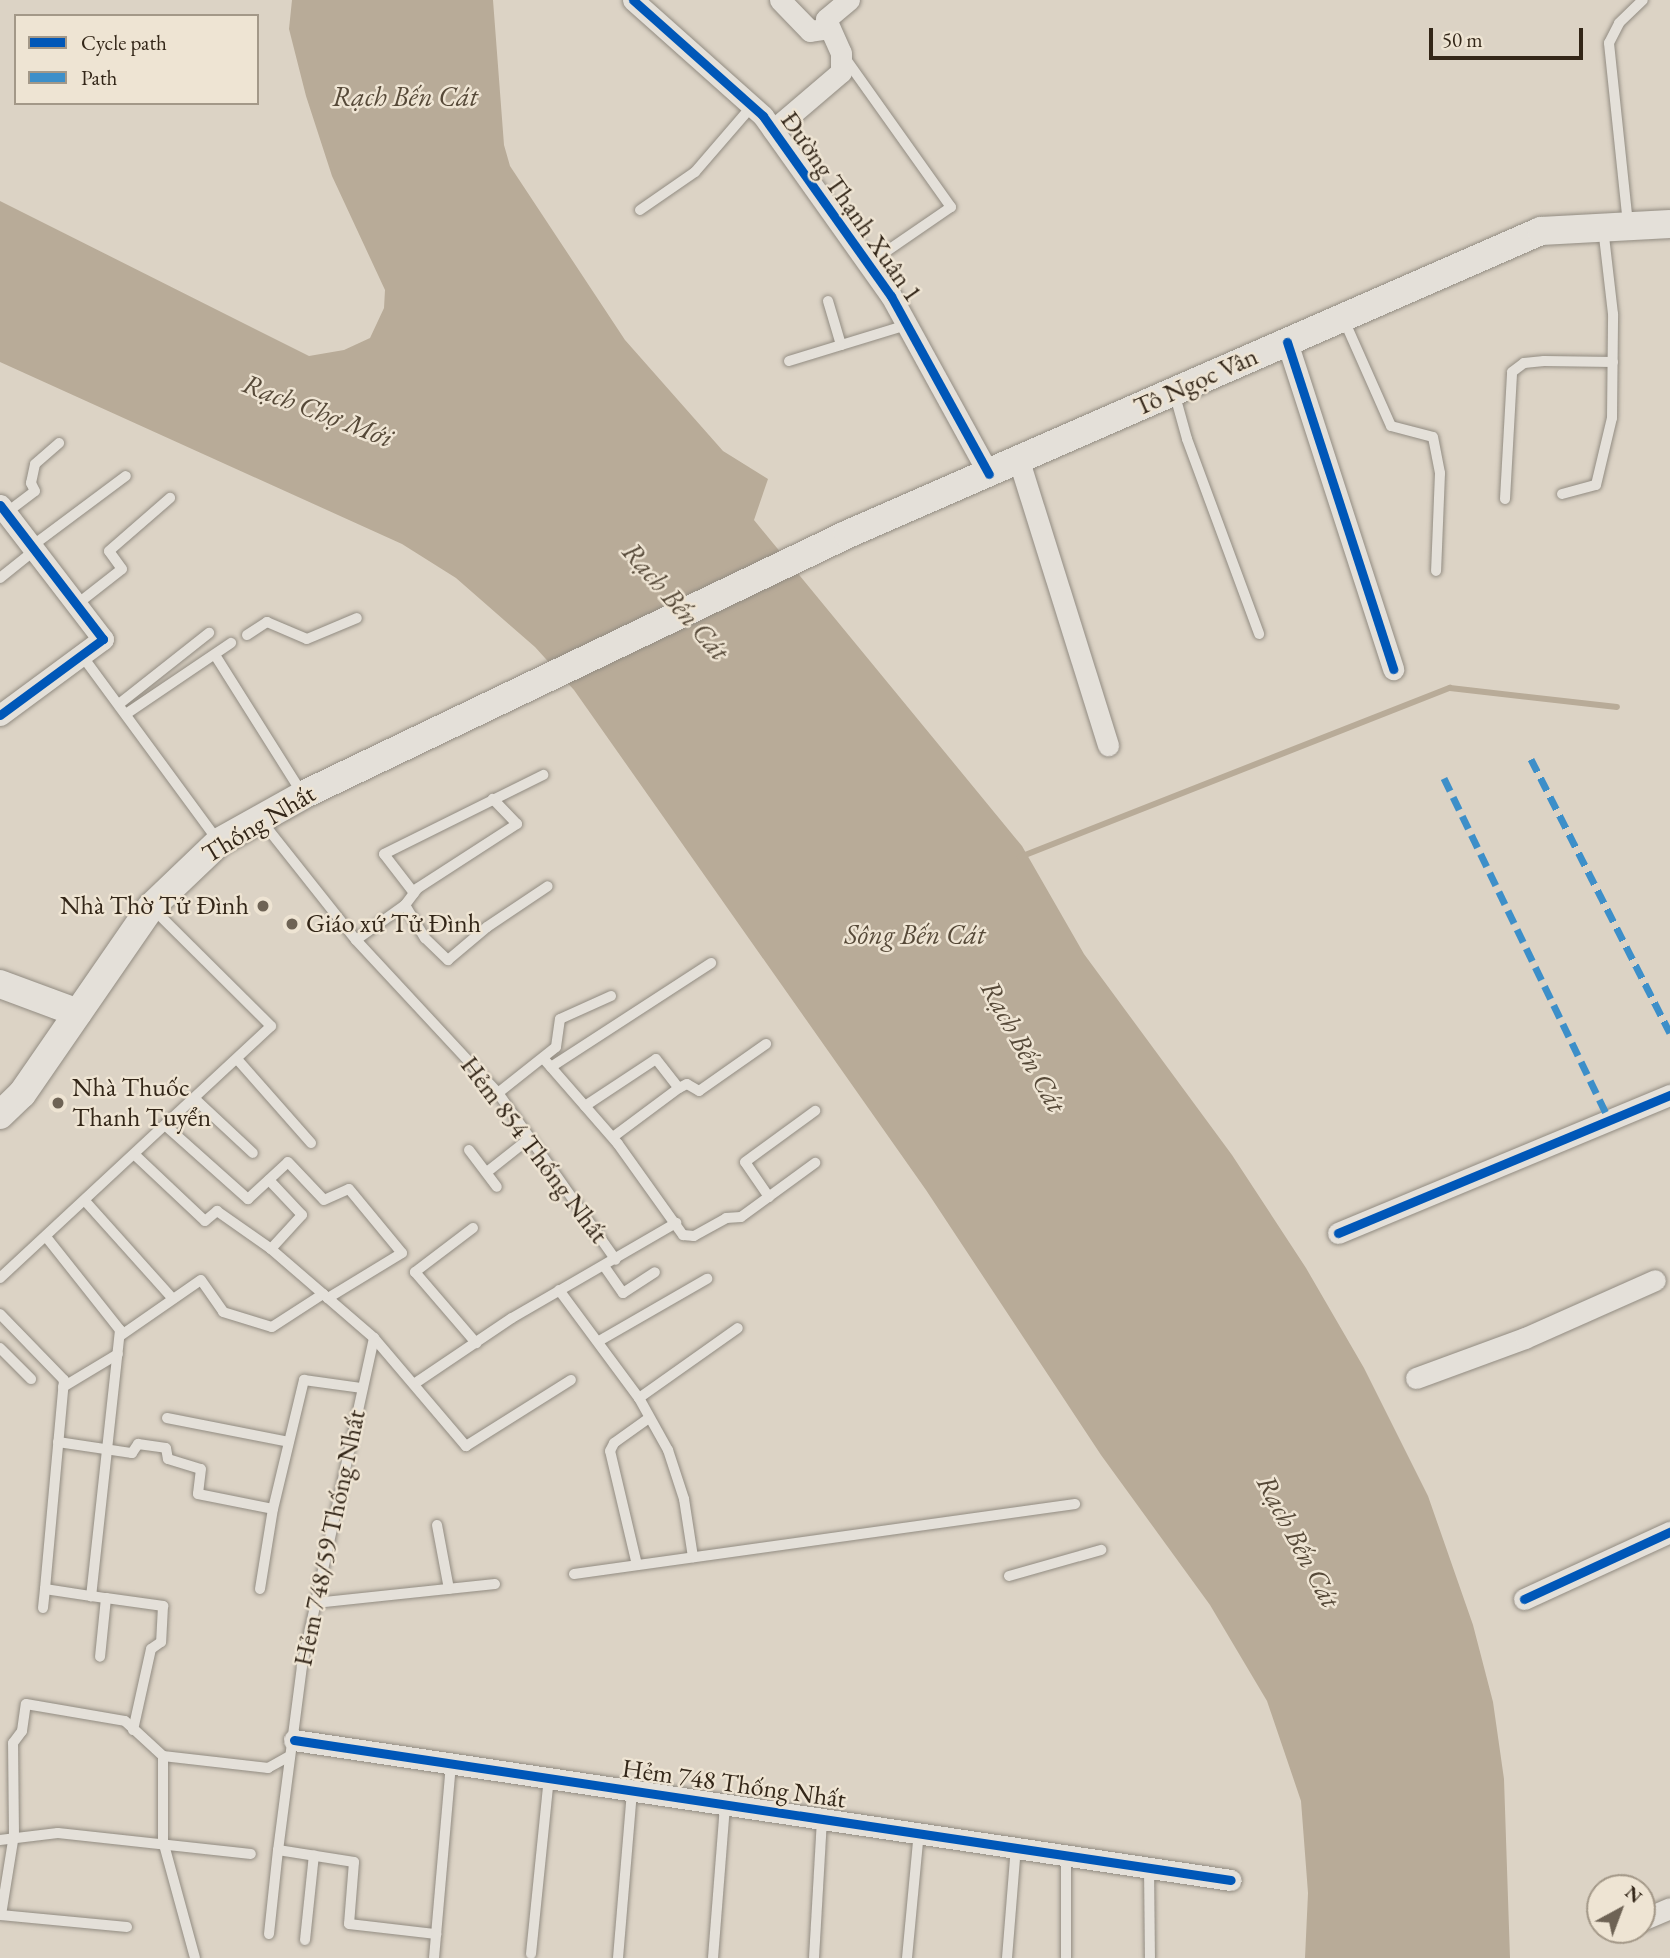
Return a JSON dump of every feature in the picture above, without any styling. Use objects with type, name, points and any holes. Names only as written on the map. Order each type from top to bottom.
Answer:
[{"type":"main road","name":"Tô Ngọc Vân","points":[[848,534],[1541,231],[1670,224]]},
{"type":"main road","name":"Thống Nhất","points":[[0,1115],[22,1094],[152,907],[219,842],[303,795],[535,681],[848,534]]},
{"type":"main road","points":[[0,984],[78,1013]]},
{"type":"street","name":"Đường Thạnh Xuân 1","points":[[633,0],[752,106],[773,130],[868,264],[907,325],[989,474]]},
{"type":"street","points":[[780,0],[810,31],[829,28]]},
{"type":"street","points":[[773,130],[841,72],[841,53],[826,19],[849,0]]},
{"type":"street","points":[[1287,342],[1393,669]]},
{"type":"street","points":[[1019,461],[1108,744]]},
{"type":"street","points":[[0,715],[83,657],[103,639],[3,509]]},
{"type":"street","points":[[1338,1233],[1670,1095]]},
{"type":"street","points":[[1416,1378],[1525,1338],[1655,1280]]},
{"type":"street","points":[[1524,1599],[1670,1532]]},
{"type":"street","name":"Hẻm 748 Thống Nhất","points":[[292,1748],[451,1763],[1066,1853],[1231,1880]]},
{"type":"lane","points":[[1562,494],[1596,485],[1612,418],[1615,227],[1609,43],[1619,23],[1643,0]]},
{"type":"lane","points":[[841,53],[951,207],[868,264]]},
{"type":"lane","points":[[640,210],[695,172],[752,106]]},
{"type":"lane","points":[[828,301],[841,345]]},
{"type":"lane","points":[[1342,317],[1391,426],[1433,437],[1440,472],[1436,571]]},
{"type":"lane","points":[[789,361],[907,325]]},
{"type":"lane","points":[[1505,499],[1512,372],[1524,363],[1544,361],[1613,362]]},
{"type":"lane","points":[[1174,392],[1186,439],[1259,634]]},
{"type":"lane","points":[[3,509],[36,491],[31,483],[35,464],[59,443]]},
{"type":"lane","points":[[0,578],[33,548],[126,476]]},
{"type":"lane","points":[[76,605],[122,569],[109,551],[170,498]]},
{"type":"lane","points":[[247,635],[267,622],[307,639],[357,618]]},
{"type":"lane","points":[[122,709],[209,633]]},
{"type":"lane","points":[[122,709],[215,655],[231,642]]},
{"type":"lane","points":[[215,655],[303,795]]},
{"type":"lane","points":[[83,657],[219,842]]},
{"type":"lane","points":[[414,893],[384,854],[543,775]]},
{"type":"lane","points":[[356,940],[405,905],[414,893],[517,824],[493,799]]},
{"type":"lane","name":"Hẻm 854 Thống Nhất","points":[[260,819],[356,940],[498,1093],[616,1260]]},
{"type":"lane","points":[[405,905],[425,938],[448,960],[487,927],[548,886]]},
{"type":"lane","points":[[0,1278],[86,1202],[271,1026],[152,907]]},
{"type":"lane","points":[[551,1067],[711,963]]},
{"type":"lane","points":[[498,1093],[556,1046],[560,1018],[611,996]]},
{"type":"lane","points":[[612,1138],[679,1088],[687,1084],[699,1091],[766,1044]]},
{"type":"lane","points":[[543,1058],[612,1138],[683,1235],[694,1236],[726,1218],[741,1217],[815,1163]]},
{"type":"lane","points":[[237,1059],[311,1143]]},
{"type":"lane","points":[[585,1106],[656,1059],[679,1088]]},
{"type":"lane","points":[[195,1098],[253,1153]]},
{"type":"lane","points":[[769,1197],[745,1162],[815,1111]]},
{"type":"lane","points":[[120,1336],[201,1280],[223,1312],[272,1327],[402,1253],[349,1189],[324,1200],[288,1162],[248,1199],[166,1126]]},
{"type":"lane","points":[[487,1172],[530,1138]]},
{"type":"lane","points":[[469,1150],[497,1187]]},
{"type":"lane","points":[[135,1156],[205,1222],[217,1211],[271,1249],[374,1338],[466,1446],[571,1380]]},
{"type":"lane","points":[[269,1180],[302,1215],[271,1249]]},
{"type":"lane","points":[[86,1202],[173,1299]]},
{"type":"lane","points":[[414,1384],[559,1290],[616,1260],[676,1223]]},
{"type":"lane","points":[[473,1228],[415,1272],[476,1343]]},
{"type":"lane","points":[[47,1238],[120,1329],[91,1596]]},
{"type":"lane","points":[[604,1266],[623,1293],[655,1272]]},
{"type":"lane","points":[[599,1341],[707,1279]]},
{"type":"lane","points":[[559,1290],[639,1398],[668,1450],[684,1499],[693,1557]]},
{"type":"lane","points":[[0,1314],[64,1380],[43,1608]]},
{"type":"lane","points":[[639,1398],[738,1328]]},
{"type":"lane","name":"Hẻm 748/59 Thống Nhất","points":[[269,1934],[302,1666],[374,1338]]},
{"type":"lane","points":[[0,1348],[32,1379]]},
{"type":"lane","points":[[63,1387],[118,1354]]},
{"type":"lane","points":[[260,1588],[273,1509],[304,1380],[362,1388]]},
{"type":"lane","points":[[167,1418],[289,1442]]},
{"type":"lane","points":[[637,1565],[610,1451],[614,1443],[649,1418]]},
{"type":"lane","points":[[58,1442],[132,1453],[138,1444],[166,1448],[168,1459],[201,1469],[198,1494],[273,1509]]},
{"type":"lane","points":[[574,1574],[1075,1504]]},
{"type":"lane","points":[[437,1525],[449,1589]]},
{"type":"lane","points":[[1009,1576],[1101,1550]]},
{"type":"lane","points":[[315,1603],[495,1584]]},
{"type":"lane","points":[[45,1589],[163,1606],[161,1642],[151,1649],[133,1730]]},
{"type":"lane","points":[[100,1657],[106,1598]]},
{"type":"lane","points":[[127,1927],[1,1915],[14,1835],[13,1743],[22,1731],[26,1704],[125,1721],[163,1756],[163,1841],[195,1958]]},
{"type":"lane","points":[[0,1741],[13,1743]]},
{"type":"lane","name":"Hẻm 748 Thống Nhất","points":[[163,1756],[268,1768],[292,1748]]},
{"type":"lane","points":[[434,1958],[451,1763]]},
{"type":"lane","points":[[531,1954],[549,1778]]},
{"type":"lane","points":[[618,1958],[632,1790]]},
{"type":"lane","points":[[713,1958],[725,1804]]},
{"type":"lane","points":[[814,1958],[822,1818]]},
{"type":"lane","points":[[907,1958],[919,1832]]},
{"type":"lane","points":[[0,1840],[14,1835],[58,1833],[163,1841],[251,1854]]},
{"type":"lane","points":[[1007,1958],[1016,1846]]},
{"type":"lane","points":[[278,1850],[354,1862],[349,1924],[436,1934]]},
{"type":"lane","points":[[1066,1853],[1066,1958]]},
{"type":"lane","points":[[306,1940],[314,1856]]},
{"type":"lane","points":[[1150,1958],[1159,1867]]},
{"type":"water","name":"Sông Bến Cát","points":[[292,0],[493,0],[504,145],[510,166],[625,340],[723,451],[768,479],[754,520],[1022,846],[1084,954],[1232,1155],[1306,1268],[1364,1368],[1428,1496],[1473,1625],[1493,1702],[1504,1779],[1510,1958],[1305,1958],[1308,1893],[1301,1801],[1267,1701],[1210,1605],[1101,1455],[926,1190],[574,690],[535,647],[456,578],[402,544],[0,362],[0,201],[309,356],[344,350],[370,338],[384,308],[385,290],[332,176],[306,96],[289,29]]},
{"type":"waterway","points":[[1020,857],[1450,688],[1617,707]]},
{"type":"marked path","points":[[1531,759],[1670,1033]]},
{"type":"marked path","points":[[1444,778],[1609,1119]]},
{"type":"cycle path","points":[[633,0],[763,116],[891,296],[989,474]]},
{"type":"cycle path","points":[[1287,342],[1393,669]]},
{"type":"cycle path","points":[[0,505],[103,639],[0,715]]},
{"type":"cycle path","points":[[1338,1233],[1670,1095]]},
{"type":"cycle path","points":[[1524,1599],[1670,1532]]},
{"type":"cycle path","points":[[294,1740],[1231,1880]]},
{"type":"place","name":"Nhà Thờ Tử Đình","points":[[263,906]]},
{"type":"place","name":"Giáo xứ Tử Đình","points":[[292,924]]},
{"type":"place","name":"Nhà Thuốc Thanh Tuyển","points":[[58,1103]]},
{"type":"water label","name":"Rạch Bến Cát","points":[[405,96]]},
{"type":"water label","name":"Rạch Chợ Mới","points":[[318,410]]},
{"type":"water label","name":"Rạch Bến Cát","points":[[676,601]]},
{"type":"water label","name":"Rạch Bến Cát","points":[[1024,1046]]},
{"type":"water label","name":"Rạch Bến Cát","points":[[1299,1541]]}]
